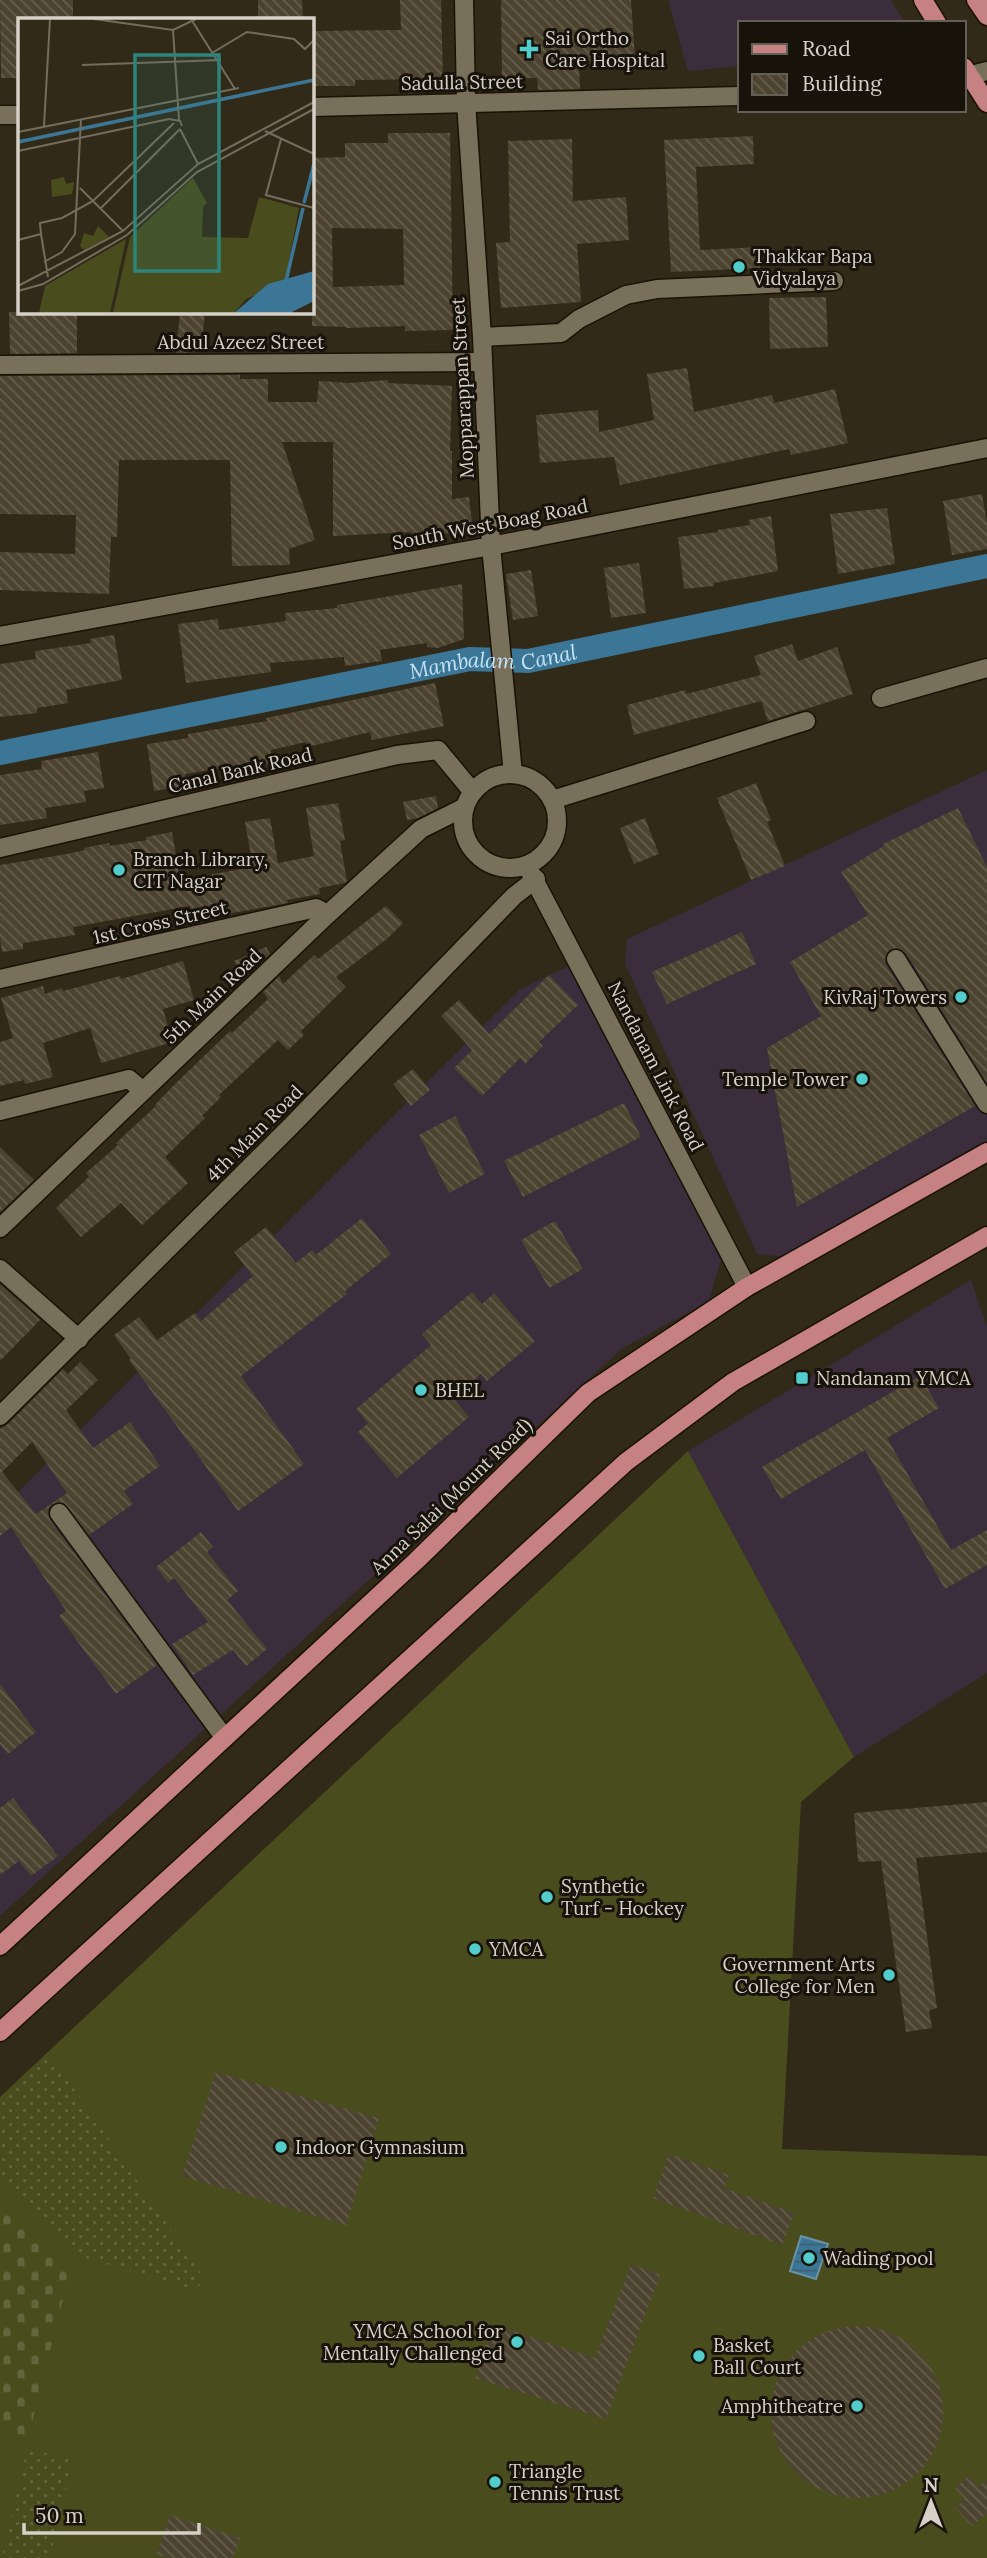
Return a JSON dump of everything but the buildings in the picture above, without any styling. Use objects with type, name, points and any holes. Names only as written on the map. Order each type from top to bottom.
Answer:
[{"type":"main road","points":[[923,0],[936,21]]},
{"type":"main road","points":[[976,0],[987,16]]},
{"type":"main road","points":[[971,73],[987,103]]},
{"type":"main road","name":"Anna Salai (Mount Road)","points":[[0,1945],[416,1561],[587,1393],[747,1287],[987,1152]]},
{"type":"main road","points":[[2,2024],[626,1462],[733,1382],[987,1236]]},
{"type":"street","name":"Mopparappan Street","points":[[464,0],[466,102],[482,337],[491,546],[513,774]]},
{"type":"street","name":"Sadulla Street","points":[[313,107],[738,96]]},
{"type":"street","points":[[0,115],[18,115]]},
{"type":"street","points":[[482,337],[561,333],[579,319],[626,295],[657,289],[834,281]]},
{"type":"street","name":"Abdul Azeez Street","points":[[0,365],[482,362]]},
{"type":"street","name":"South West Boag Road","points":[[0,636],[491,546],[987,448]]},
{"type":"street","points":[[881,698],[987,668]]},
{"type":"street","points":[[552,800],[806,721]]},
{"type":"street","name":"Canal Bank Road","points":[[0,848],[397,755],[438,750],[472,791]]},
{"type":"street","points":[[513,774],[536,782],[552,800],[557,815],[554,838],[531,872],[497,867],[472,850],[465,837],[462,822],[463,808],[472,791],[491,778],[513,774]]},
{"type":"street","name":"5th Main Road","points":[[0,1228],[328,914],[421,829],[463,808]]},
{"type":"street","name":"Nandanam Link Road","points":[[531,872],[747,1287]]},
{"type":"street","name":"4th Main Road","points":[[0,1416],[514,896],[531,872]]},
{"type":"street","name":"1st Cross Street","points":[[0,979],[316,908],[328,914]]},
{"type":"street","points":[[896,959],[987,1104]]},
{"type":"street","points":[[0,1111],[129,1079],[143,1091]]},
{"type":"street","points":[[0,1269],[79,1339]]},
{"type":"street","points":[[59,1513],[225,1737]]},
{"type":"shaded area","points":[[668,0],[891,0],[904,21],[738,21],[738,66],[688,71]]},
{"type":"shaded area","points":[[987,770],[987,1141],[788,1257],[757,1254],[625,964],[627,939]]},
{"type":"shaded area","points":[[582,960],[601,986],[721,1260],[709,1301],[623,1348],[0,1916],[0,1510],[519,990]]},
{"type":"shaded area","points":[[971,1280],[987,1327],[987,1673],[854,1757],[688,1451]]},
{"type":"green space","name":"YMCA","points":[[688,1451],[854,1757],[801,1802],[782,2149],[987,2156],[987,2558],[0,2558],[0,2097]]},
{"type":"green space","points":[[50,2054],[206,2281],[194,2289],[76,2255],[0,2173],[0,2102]]},
{"type":"green space","points":[[0,2206],[69,2274],[27,2443],[0,2437]]},
{"type":"green space","points":[[27,2449],[73,2459],[50,2558],[2,2558]]},
{"type":"water","name":"Wading pool","points":[[801,2236],[828,2244],[816,2279],[790,2271]]},
{"type":"waterway","name":"Mambalam Canal","points":[[0,753],[470,659],[528,661],[987,566]]},
{"type":"place","name":"Sai Ortho Care Hospital","points":[[529,49]]},
{"type":"place","name":"Thakkar Bapa Vidyalaya","points":[[739,267]]},
{"type":"place","name":"Branch Library, CIT Nagar","points":[[119,870]]},
{"type":"place","name":"KivRaj Towers","points":[[961,997]]},
{"type":"place","name":"Temple Tower","points":[[862,1079]]},
{"type":"place","name":"Nandanam YMCA","points":[[802,1378]]},
{"type":"place","name":"BHEL","points":[[421,1390]]},
{"type":"place","name":"Synthetic Turf - Hockey","points":[[547,1897]]},
{"type":"place","name":"YMCA","points":[[475,1949]]},
{"type":"place","name":"Government Arts College for Men","points":[[889,1975]]},
{"type":"place","name":"Indoor Gymnasium","points":[[281,2147]]},
{"type":"place","name":"Wading pool","points":[[809,2258]]},
{"type":"place","name":"YMCA School for Mentally Challenged","points":[[517,2342]]},
{"type":"place","name":"Basket Ball Court","points":[[699,2356]]},
{"type":"place","name":"Amphitheatre","points":[[857,2406]]},
{"type":"place","name":"Triangle Tennis Trust","points":[[495,2482]]}]
